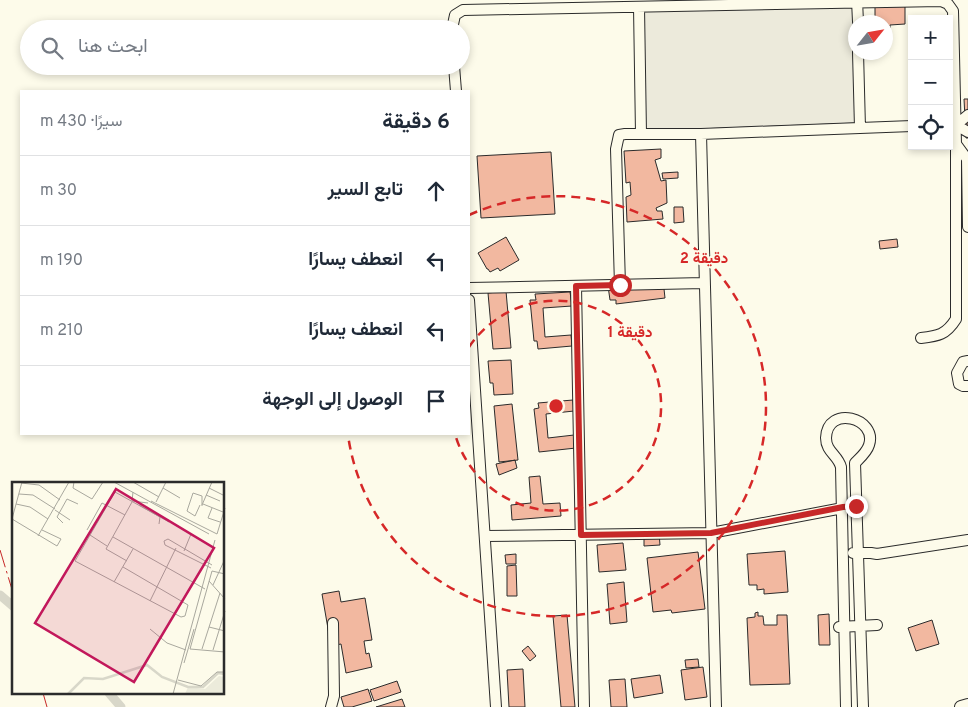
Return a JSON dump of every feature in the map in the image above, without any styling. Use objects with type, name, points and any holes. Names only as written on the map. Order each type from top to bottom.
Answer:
[{"type":"main road","points":[[961,707],[968,705]]},
{"type":"lane","points":[[857,1],[858,15]]},
{"type":"lane","points":[[454,20],[455,15],[463,10],[857,1],[941,1],[948,4],[953,11],[954,22],[953,125],[956,144],[956,319],[950,328],[941,335],[921,338]]},
{"type":"lane","points":[[639,7],[641,134]]},
{"type":"lane","points":[[858,60],[860,128]]},
{"type":"lane","points":[[455,75],[456,90]]},
{"type":"lane","points":[[953,125],[968,115]]},
{"type":"lane","points":[[953,125],[968,132]]},
{"type":"lane","points":[[620,285],[616,142],[619,135],[908,126]]},
{"type":"lane","points":[[700,134],[716,707]]},
{"type":"lane","points":[[956,144],[966,159],[968,227]]},
{"type":"lane","points":[[470,288],[704,283]]},
{"type":"lane","points":[[576,286],[584,707]]},
{"type":"lane","points":[[470,314],[496,707]]},
{"type":"lane","points":[[968,361],[963,362],[957,373],[959,384],[968,386]]},
{"type":"lane","points":[[846,707],[841,626],[843,507],[841,467],[839,460],[828,448],[826,439],[830,424],[837,419],[845,417],[855,419],[863,424],[869,432],[870,444],[865,453],[855,463],[863,707]]},
{"type":"lane","points":[[486,536],[711,533],[856,506]]},
{"type":"lane","points":[[843,555],[858,552],[877,554],[968,540]]},
{"type":"lane","points":[[331,707],[334,696],[333,623]]},
{"type":"lane","points":[[841,626],[877,624]]},
{"type":"shaded area","points":[[853,6],[853,15],[848,15],[848,60],[855,60],[857,123],[644,131],[642,11]]},
{"type":"building","points":[[905,6],[905,24],[893,25],[893,15],[875,15],[875,7]]},
{"type":"building","points":[[964,99],[968,99],[968,138],[966,138]]},
{"type":"building","points":[[661,149],[661,158],[655,160],[661,181],[666,180],[667,203],[656,208],[657,211],[662,211],[663,219],[627,222],[626,197],[631,195],[630,182],[626,183],[624,151]]},
{"type":"building","points":[[551,152],[555,214],[481,218],[477,156]]},
{"type":"building","points":[[678,172],[678,178],[663,179],[662,173]]},
{"type":"building","points":[[674,207],[683,207],[684,222],[674,223]]},
{"type":"building","points":[[506,237],[519,260],[500,271],[498,268],[490,272],[478,253]]},
{"type":"building","points":[[897,239],[898,247],[880,249],[879,241]]},
{"type":"building","points":[[663,280],[665,298],[616,304],[616,300],[610,300],[608,286]]},
{"type":"building","points":[[506,291],[511,348],[493,349],[488,293]]},
{"type":"building","points":[[570,292],[572,306],[543,308],[545,337],[571,335],[572,346],[538,349],[537,341],[534,341],[530,300],[536,300],[535,294]]},
{"type":"building","points":[[511,360],[513,394],[494,395],[493,383],[490,383],[488,361]]},
{"type":"building","points":[[573,400],[574,411],[546,414],[548,438],[574,435],[576,448],[539,452],[534,409],[539,408],[538,403]]},
{"type":"building","points":[[512,404],[518,460],[499,462],[494,406]]},
{"type":"building","points":[[515,460],[517,468],[499,475],[496,464]]},
{"type":"building","points":[[540,476],[543,504],[560,503],[561,516],[512,520],[511,505],[531,503],[529,477]]},
{"type":"building","points":[[659,533],[660,545],[644,546],[644,534]]},
{"type":"building","points":[[623,543],[626,570],[599,572],[597,545]]},
{"type":"building","points":[[785,551],[788,592],[764,594],[764,589],[757,590],[757,585],[749,585],[747,554]]},
{"type":"building","points":[[698,552],[705,609],[672,613],[671,610],[653,612],[647,558]]},
{"type":"building","points":[[516,554],[516,564],[506,564],[505,555]]},
{"type":"building","points":[[516,565],[517,596],[507,596],[507,566]]},
{"type":"building","points":[[624,582],[627,622],[610,624],[607,584]]},
{"type":"building","points":[[339,591],[341,602],[365,598],[372,640],[364,641],[366,654],[369,653],[372,667],[346,673],[341,644],[331,646],[322,594]]},
{"type":"building","points":[[758,612],[758,616],[763,616],[764,625],[777,625],[777,615],[787,615],[790,684],[750,685],[747,618],[755,617],[755,613]]},
{"type":"building","points":[[829,614],[830,645],[819,645],[818,615]]},
{"type":"building","points":[[567,615],[575,707],[561,707],[553,616]]},
{"type":"building","points":[[932,620],[939,644],[916,651],[908,628]]},
{"type":"building","points":[[528,646],[536,656],[530,661],[522,651]]},
{"type":"building","points":[[698,659],[699,667],[686,668],[685,660]]},
{"type":"building","points":[[703,667],[707,697],[685,700],[681,670]]},
{"type":"building","points":[[523,669],[525,707],[509,707],[507,670]]},
{"type":"building","points":[[660,675],[663,693],[634,698],[631,679]]},
{"type":"building","points":[[625,679],[627,707],[611,707],[609,680]]},
{"type":"building","points":[[397,681],[401,692],[374,701],[370,690]]},
{"type":"building","points":[[368,689],[372,701],[352,707],[344,707],[341,697]]},
{"type":"building","points":[[402,699],[405,707],[376,707]]},
{"type":"waterway","points":[[0,595],[12,605]]},
{"type":"waterway","points":[[110,694],[121,707]]},
{"type":"power","points":[[0,550],[12,589]]},
{"type":"power","points":[[43,694],[47,707]]},
{"type":"route","points":[[620,285],[576,286],[581,535],[711,533],[856,506]]}]
